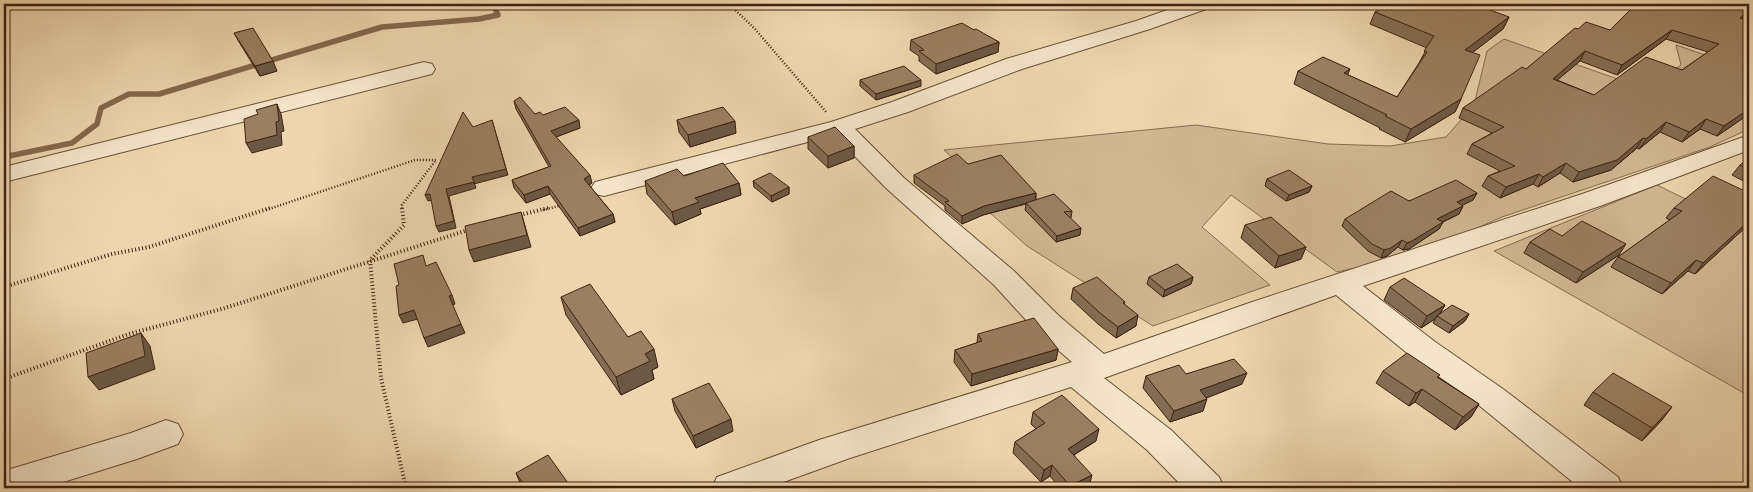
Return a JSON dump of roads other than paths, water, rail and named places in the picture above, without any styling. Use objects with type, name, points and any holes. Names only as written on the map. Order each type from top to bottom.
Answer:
[{"type":"street","points":[[604,188],[839,127],[900,107],[1014,64],[1143,25],[1202,4]]},
{"type":"street","points":[[4,175],[424,69]]},
{"type":"street","points":[[839,127],[895,183],[1004,278],[1048,324],[1087,370],[1206,488]]},
{"type":"street","points":[[730,488],[778,468],[1031,389],[1591,200],[1749,142]]},
{"type":"street","points":[[1684,165],[1717,180]]},
{"type":"street","points":[[1341,284],[1423,349],[1492,398],[1605,488]]},
{"type":"street","points":[[4,486],[137,445],[166,434]]},
{"type":"waterway","points":[[4,157],[72,143],[97,124],[101,108],[129,94],[159,94],[382,27],[479,19],[498,15],[493,4]]}]
